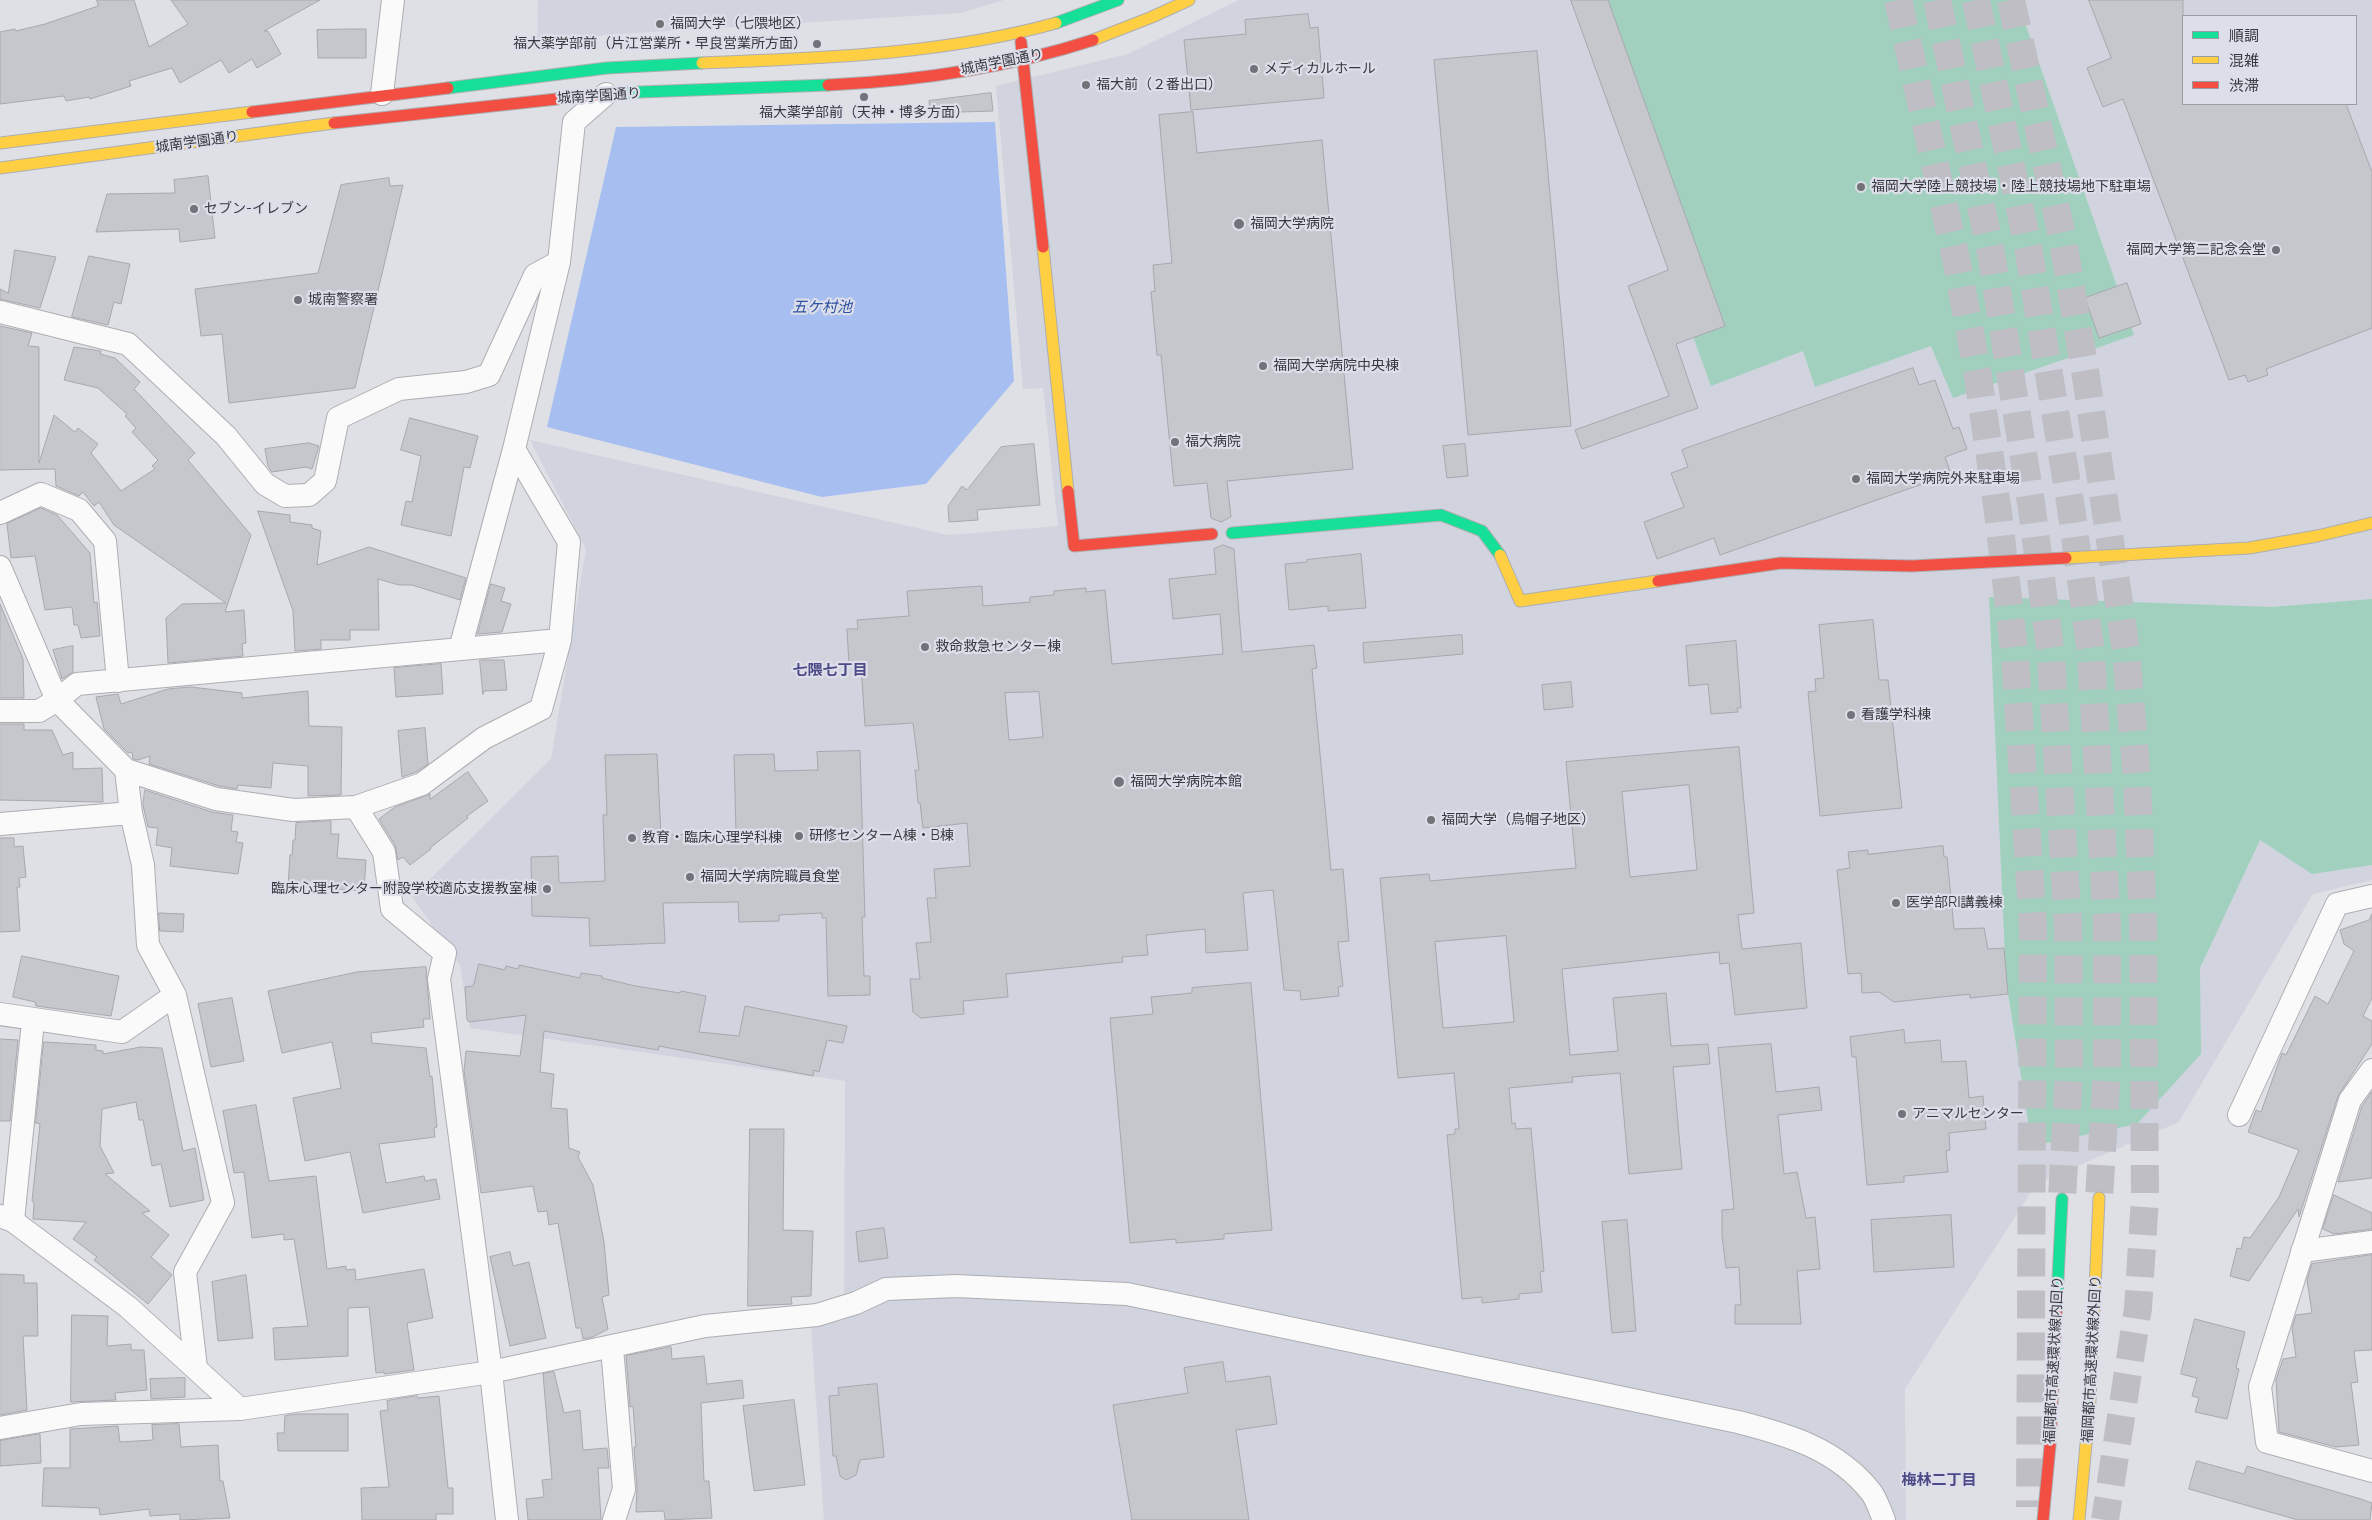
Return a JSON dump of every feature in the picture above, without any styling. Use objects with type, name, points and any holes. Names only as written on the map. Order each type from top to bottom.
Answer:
[{"type":"main road","name":"城南学園通り","points":[[0,143],[382,94],[607,68],[873,55],[1020,33],[1074,18],[1118,0]]},
{"type":"main road","name":"城南学園通り","points":[[0,168],[384,116],[606,94],[876,82],[981,68],[1024,60],[1083,43],[1130,26],[1189,0]]},
{"type":"main road","points":[[1020,33],[1074,546],[1212,534]]},
{"type":"main road","points":[[1232,533],[1441,515],[1482,531],[1500,555],[1520,601],[1781,563],[1912,566],[2249,548],[2317,536],[2372,523]]},
{"type":"main road","name":"福岡都市高速環状線外回り","points":[[2079,1520],[2094,1330],[2100,1198]]},
{"type":"main road","name":"福岡都市高速環状線内回り","points":[[2043,1520],[2051,1436],[2062,1199]]},
{"type":"street","points":[[382,94],[393,0]]},
{"type":"street","points":[[460,649],[514,449],[559,262],[574,122],[606,94]]},
{"type":"street","points":[[0,312],[128,344],[226,436],[264,484],[285,496],[309,495],[325,481],[338,418],[399,389],[466,382],[489,375],[535,275],[559,262]]},
{"type":"street","points":[[0,567],[57,700],[126,770],[216,799],[294,810],[356,807],[422,784],[484,738],[541,709],[560,640],[569,542],[514,449]]},
{"type":"street","points":[[0,513],[41,494],[79,510],[105,541],[118,681]]},
{"type":"street","points":[[0,711],[39,711],[77,684],[560,640]]},
{"type":"street","points":[[126,770],[131,813],[143,865],[148,945],[175,995],[222,1203],[185,1272],[196,1368]]},
{"type":"street","points":[[356,807],[384,852],[392,909],[445,953],[439,979],[491,1372],[506,1520]]},
{"type":"street","points":[[0,824],[131,813]]},
{"type":"street","points":[[2239,1115],[2337,904],[2372,896]]},
{"type":"street","points":[[0,1014],[33,1021],[122,1032],[175,995]]},
{"type":"street","points":[[33,1021],[7,1218],[128,1307],[240,1409]]},
{"type":"street","points":[[2372,1070],[2350,1100],[2260,1387],[2267,1442],[2372,1471]]},
{"type":"street","points":[[2302,1251],[2372,1242]]},
{"type":"street","points":[[0,1428],[81,1414],[240,1409],[491,1372],[612,1348],[642,1338],[705,1326],[817,1314],[856,1303],[886,1289],[956,1286],[1127,1294],[1738,1422],[1780,1433],[1816,1446],[1844,1464],[1872,1494],[1884,1520]]},
{"type":"street","points":[[612,1348],[624,1488],[614,1520]]},
{"type":"shaded area","name":"福岡大学（七隈地区）","points":[[538,0],[1004,0],[961,13],[604,35],[537,49]]},
{"type":"shaded area","name":"福岡大学（烏帽子地区）","points":[[1239,0],[2372,0],[2372,880],[2313,894],[2179,1122],[2036,1184],[1905,1389],[1906,1520],[824,1520],[811,1326],[844,1320],[845,1081],[470,1028],[460,965],[412,897],[551,759],[586,549],[530,440],[948,535],[1058,526],[1043,388],[1023,389],[996,86],[1128,54]]},
{"type":"green space","name":"福岡大学陸上競技場・陸上競技場地下駐車場","points":[[1571,0],[2017,0],[2134,335],[1953,398],[1931,346],[1815,387],[1803,351],[1711,386]]},
{"type":"green space","points":[[1989,597],[2272,607],[2372,599],[2372,865],[2312,874],[2260,840],[2200,968],[2201,1054],[2137,1124],[2032,1146],[2006,980]]},
{"type":"water","name":"五ケ村池","points":[[995,122],[1014,381],[926,484],[822,497],[547,427],[616,127]]},
{"type":"building","points":[[97,0],[134,0],[149,47],[188,24],[171,0],[320,0],[264,31],[268,31],[281,54],[257,68],[252,59],[229,73],[221,60],[180,83],[172,68],[129,81],[131,86],[90,99],[89,97],[66,101],[64,96],[0,104],[0,32],[15,29],[16,31],[45,24],[98,6]]},
{"type":"building","points":[[1571,0],[1608,0],[1725,326],[1676,344],[1698,408],[1582,449],[1575,430],[1669,396],[1628,286],[1668,270]]},
{"type":"building","name":"福岡大学第二記念会堂","points":[[2089,0],[2183,0],[2182,105],[2346,105],[2372,172],[2372,328],[2266,369],[2268,375],[2248,382],[2245,375],[2229,380],[2123,99],[2103,107],[2087,68],[2111,58]]},
{"type":"building","name":"メディカルホール","points":[[1308,14],[1310,28],[1318,27],[1324,98],[1191,110],[1184,40],[1246,34],[1245,20]]},
{"type":"building","points":[[366,29],[366,58],[318,58],[317,30]]},
{"type":"building","points":[[1537,51],[1571,426],[1468,435],[1434,60]]},
{"type":"building","points":[[991,93],[993,111],[930,113],[929,101]]},
{"type":"building","name":"福岡大学病院中央棟","points":[[1193,112],[1197,153],[1322,140],[1353,469],[1227,481],[1231,517],[1221,522],[1211,518],[1207,483],[1174,486],[1161,355],[1157,355],[1151,292],[1155,291],[1153,265],[1172,263],[1159,115]]},
{"type":"building","points":[[208,176],[215,238],[180,242],[179,229],[96,232],[107,194],[175,193],[174,180]]},
{"type":"building","points":[[389,178],[390,186],[403,185],[355,388],[229,403],[222,334],[201,336],[195,289],[318,273],[341,185]]},
{"type":"building","points":[[15,250],[56,257],[40,308],[0,299],[0,289],[8,293]]},
{"type":"building","points":[[89,256],[130,264],[121,304],[114,302],[108,325],[72,317]]},
{"type":"building","points":[[2127,283],[2141,324],[2099,338],[2085,298]]},
{"type":"building","points":[[0,326],[32,333],[28,346],[39,347],[39,463],[54,415],[75,432],[78,428],[98,444],[91,453],[121,491],[155,469],[152,466],[158,460],[132,432],[136,428],[125,416],[127,414],[98,388],[64,380],[74,347],[101,351],[100,354],[115,358],[140,382],[134,389],[195,453],[188,460],[251,535],[225,612],[244,610],[246,643],[242,644],[243,656],[168,663],[166,618],[182,604],[226,603],[114,525],[99,502],[94,506],[83,492],[79,496],[56,486],[55,469],[0,470]]},
{"type":"building","points":[[1913,368],[1919,385],[1935,380],[1953,429],[1959,427],[1967,449],[1945,457],[1951,474],[1720,555],[1714,538],[1657,559],[1644,522],[1684,507],[1671,473],[1688,467],[1682,450]]},
{"type":"building","points":[[410,418],[478,436],[470,468],[464,467],[451,536],[401,525],[406,501],[412,502],[421,456],[401,450]]},
{"type":"building","points":[[309,443],[319,446],[312,469],[306,467],[272,472],[268,466],[265,449]]},
{"type":"building","points":[[1034,444],[1040,505],[977,510],[978,520],[949,522],[948,506],[962,486],[967,490],[1001,447]]},
{"type":"building","points":[[1465,444],[1468,476],[1447,478],[1443,446]]},
{"type":"building","points":[[41,508],[57,515],[90,553],[94,603],[97,602],[100,636],[81,638],[78,625],[74,625],[72,607],[45,610],[35,556],[11,558],[7,524]]},
{"type":"building","points":[[258,511],[290,515],[290,522],[312,525],[312,528],[321,531],[317,565],[369,547],[466,578],[460,600],[412,585],[399,585],[378,579],[379,630],[350,630],[350,640],[321,640],[321,649],[295,651],[293,611]]},
{"type":"building","points":[[1223,545],[1234,549],[1242,652],[1314,645],[1317,668],[1312,669],[1331,870],[1343,869],[1349,941],[1338,942],[1343,986],[1338,987],[1339,996],[1301,1000],[1300,991],[1284,990],[1273,890],[1243,893],[1248,950],[1206,953],[1205,929],[1146,935],[1148,955],[1122,957],[1123,962],[1006,974],[1008,997],[963,1001],[964,1014],[921,1018],[913,1012],[910,979],[920,979],[916,943],[931,942],[927,898],[936,898],[934,869],[970,866],[967,823],[923,828],[920,803],[918,803],[915,770],[919,770],[913,723],[865,726],[861,664],[849,665],[847,629],[858,629],[857,620],[909,616],[907,591],[982,586],[983,606],[1030,602],[1030,597],[1054,595],[1054,591],[1086,588],[1086,592],[1105,590],[1112,664],[1223,654],[1220,614],[1173,619],[1169,579],[1216,574],[1214,549]],"holes":[[[1039,692],[1043,737],[1009,740],[1005,693]]]},
{"type":"building","points":[[1361,554],[1366,608],[1328,611],[1328,606],[1289,610],[1285,564]]},
{"type":"building","points":[[491,584],[505,588],[501,601],[511,604],[502,632],[478,634]]},
{"type":"building","points":[[0,604],[23,659],[24,698],[0,698]]},
{"type":"building","name":"看護学科棟","points":[[1873,620],[1879,680],[1888,680],[1902,808],[1820,816],[1808,692],[1816,691],[1815,679],[1824,678],[1819,625]]},
{"type":"building","points":[[1462,635],[1463,654],[1364,663],[1363,643]]},
{"type":"building","points":[[1736,641],[1741,708],[1737,708],[1738,712],[1711,714],[1708,684],[1689,686],[1686,646]]},
{"type":"building","points":[[73,646],[73,672],[62,679],[53,650]]},
{"type":"building","points":[[480,660],[504,660],[507,690],[484,691],[483,694]]},
{"type":"building","points":[[441,664],[443,694],[396,697],[394,668]]},
{"type":"building","points":[[1571,682],[1573,707],[1544,710],[1542,685]]},
{"type":"building","points":[[191,687],[242,693],[242,698],[308,691],[309,726],[342,727],[341,795],[308,796],[308,766],[273,763],[271,788],[238,785],[237,789],[219,786],[149,764],[150,756],[138,760],[133,759],[132,752],[128,753],[104,729],[96,697],[118,694],[121,704],[168,689]]},
{"type":"building","points":[[0,724],[24,724],[24,730],[52,730],[63,755],[73,752],[73,769],[102,768],[103,802],[0,800]]},
{"type":"building","points":[[425,728],[428,764],[416,772],[402,777],[398,731]]},
{"type":"building","points":[[1739,747],[1754,913],[1738,915],[1742,949],[1801,943],[1807,1008],[1735,1015],[1729,963],[1720,964],[1719,952],[1562,969],[1570,1055],[1618,1051],[1613,998],[1666,993],[1671,1046],[1708,1044],[1710,1064],[1673,1067],[1682,1169],[1629,1174],[1620,1073],[1572,1077],[1573,1082],[1509,1088],[1512,1124],[1515,1123],[1516,1129],[1531,1128],[1544,1271],[1540,1272],[1542,1292],[1519,1294],[1519,1299],[1482,1303],[1482,1297],[1462,1299],[1447,1135],[1455,1134],[1455,1129],[1459,1129],[1454,1073],[1398,1078],[1380,878],[1429,874],[1430,881],[1576,868],[1566,762]],"holes":[[[1689,785],[1697,870],[1630,877],[1622,792]],[[1506,936],[1514,1022],[1443,1028],[1435,942]]]},
{"type":"building","points":[[860,751],[865,917],[862,917],[864,976],[870,976],[870,995],[828,996],[826,918],[822,918],[822,913],[779,915],[779,921],[739,922],[738,902],[663,903],[665,943],[590,946],[589,918],[532,916],[531,857],[558,856],[559,881],[561,883],[605,881],[603,815],[607,815],[605,755],[657,754],[661,835],[736,834],[734,755],[774,754],[775,771],[818,770],[817,752]]},
{"type":"building","points":[[468,772],[488,801],[467,816],[468,818],[410,865],[403,857],[398,860],[395,845],[379,819],[395,807],[430,794],[430,799]]},
{"type":"building","points":[[145,790],[212,812],[233,815],[231,831],[238,832],[236,842],[243,843],[238,874],[170,866],[172,848],[156,845],[158,828],[148,827],[143,805]]},
{"type":"building","points":[[331,821],[331,834],[339,834],[337,858],[366,860],[364,891],[288,886],[290,855],[292,855],[293,840],[295,840],[296,823]]},
{"type":"building","points":[[0,838],[14,838],[14,847],[23,846],[26,877],[19,878],[20,887],[17,887],[20,931],[0,932]]},
{"type":"building","name":"医学部RI講義棟","points":[[1943,846],[1944,857],[1947,857],[1954,929],[1984,928],[1988,949],[2004,948],[2008,994],[1970,998],[1970,994],[1894,1002],[1879,992],[1862,993],[1861,973],[1848,974],[1837,870],[1850,868],[1848,852],[1868,850],[1868,854]]},
{"type":"building","points":[[159,913],[184,914],[183,932],[160,931]]},
{"type":"building","points":[[2372,914],[2372,998],[2363,1016],[2372,1021],[2372,1044],[2338,1096],[2299,1217],[2298,1209],[2249,1281],[2230,1276],[2237,1248],[2241,1249],[2244,1237],[2250,1238],[2279,1197],[2299,1150],[2248,1132],[2256,1110],[2261,1112],[2282,1053],[2286,1055],[2315,996],[2328,1004],[2354,951],[2344,944],[2340,930],[2369,920]]},
{"type":"building","points":[[22,956],[119,976],[111,1016],[36,1006],[35,1002],[13,997]]},
{"type":"building","points":[[479,964],[505,970],[506,966],[518,969],[519,965],[580,978],[581,973],[602,976],[602,978],[635,986],[706,996],[699,1032],[739,1036],[745,1006],[847,1026],[843,1043],[827,1040],[819,1072],[814,1070],[813,1076],[659,1046],[658,1050],[544,1031],[540,1072],[554,1074],[551,1108],[567,1109],[569,1148],[580,1152],[578,1157],[593,1185],[604,1242],[609,1295],[602,1297],[608,1329],[593,1337],[583,1339],[581,1328],[576,1328],[558,1223],[549,1225],[547,1211],[538,1212],[533,1186],[481,1193],[464,1071],[466,1051],[520,1056],[526,1015],[469,1022],[467,1020],[465,987],[473,986]]},
{"type":"building","points":[[426,967],[430,1019],[423,1019],[424,1027],[371,1033],[372,1043],[426,1048],[430,1077],[432,1076],[437,1127],[434,1128],[435,1137],[379,1144],[386,1183],[424,1176],[425,1181],[436,1179],[440,1199],[363,1213],[350,1152],[305,1161],[293,1098],[341,1088],[332,1042],[282,1053],[268,991],[357,972]]},
{"type":"building","points":[[1251,983],[1272,1230],[1224,1234],[1224,1239],[1176,1243],[1176,1239],[1130,1243],[1110,1018],[1153,1014],[1151,997],[1192,993],[1192,988]]},
{"type":"building","points":[[232,998],[244,1061],[211,1067],[198,1004]]},
{"type":"building","name":"アニマルセンター","points":[[1904,1030],[1905,1043],[1940,1040],[1942,1062],[1966,1061],[1969,1098],[1983,1096],[1986,1129],[1949,1133],[1950,1150],[1946,1151],[1948,1172],[1904,1176],[1904,1182],[1867,1185],[1856,1057],[1852,1057],[1850,1037]]},
{"type":"building","points":[[0,1039],[18,1040],[10,1121],[0,1121]]},
{"type":"building","points":[[44,1042],[96,1045],[96,1050],[103,1051],[103,1054],[141,1047],[162,1048],[183,1151],[195,1148],[204,1200],[170,1207],[161,1164],[152,1166],[143,1120],[139,1120],[136,1102],[102,1109],[100,1146],[114,1173],[105,1174],[150,1211],[142,1213],[169,1235],[151,1257],[172,1275],[148,1304],[94,1260],[97,1257],[73,1239],[86,1222],[33,1219],[34,1202],[32,1201],[40,1124],[36,1123]]},
{"type":"building","points":[[1771,1044],[1776,1092],[1819,1087],[1822,1110],[1778,1115],[1784,1174],[1797,1172],[1806,1218],[1815,1217],[1820,1269],[1797,1271],[1801,1324],[1735,1324],[1735,1305],[1741,1305],[1739,1267],[1726,1268],[1722,1236],[1722,1210],[1734,1209],[1718,1048]]},
{"type":"building","points":[[2372,1092],[2372,1178],[2338,1182],[2362,1106]]},
{"type":"building","points":[[256,1105],[269,1181],[316,1176],[327,1269],[346,1266],[346,1270],[355,1269],[356,1280],[424,1269],[433,1318],[407,1323],[414,1370],[384,1374],[384,1372],[376,1373],[369,1307],[348,1308],[348,1356],[275,1360],[273,1328],[308,1326],[294,1239],[284,1240],[284,1234],[252,1238],[244,1172],[234,1173],[223,1111]]},
{"type":"building","points":[[750,1129],[784,1129],[783,1230],[813,1231],[811,1296],[791,1297],[792,1304],[748,1306]]},
{"type":"building","points":[[2334,1195],[2372,1213],[2372,1229],[2334,1234],[2323,1229]]},
{"type":"building","points":[[1951,1215],[1954,1267],[1874,1272],[1871,1220]]},
{"type":"building","points":[[1627,1220],[1636,1331],[1612,1333],[1602,1222]]},
{"type":"building","points":[[884,1228],[888,1258],[859,1262],[856,1232]]},
{"type":"building","points":[[510,1252],[513,1266],[529,1262],[546,1338],[510,1346],[490,1257]]},
{"type":"building","points":[[2372,1255],[2372,1350],[2354,1351],[2358,1382],[2351,1383],[2359,1445],[2336,1447],[2279,1432],[2276,1380],[2283,1359],[2296,1357],[2292,1328],[2296,1315],[2312,1313],[2307,1280],[2312,1264]]},
{"type":"building","points":[[0,1274],[24,1275],[24,1283],[37,1283],[38,1336],[23,1336],[27,1410],[0,1415]]},
{"type":"building","points":[[246,1275],[253,1338],[218,1341],[212,1282]]},
{"type":"building","points":[[72,1315],[108,1316],[107,1346],[131,1344],[131,1350],[144,1350],[147,1390],[115,1393],[116,1400],[71,1402]]},
{"type":"building","points":[[2195,1319],[2245,1332],[2236,1368],[2239,1369],[2227,1419],[2195,1412],[2199,1398],[2192,1396],[2197,1378],[2181,1374]]},
{"type":"building","points":[[671,1347],[672,1359],[704,1356],[707,1384],[742,1380],[744,1398],[701,1403],[704,1481],[709,1481],[712,1518],[665,1520],[664,1511],[636,1512],[637,1488],[634,1447],[636,1447],[633,1406],[630,1407],[626,1356]]},
{"type":"building","points":[[1223,1362],[1226,1382],[1270,1376],[1277,1424],[1236,1430],[1249,1520],[1132,1520],[1113,1405],[1188,1393],[1184,1368]]},
{"type":"building","points":[[554,1372],[564,1413],[580,1410],[583,1450],[607,1448],[609,1468],[598,1468],[601,1520],[528,1520],[526,1499],[544,1497],[542,1480],[552,1479],[543,1374]]},
{"type":"building","points":[[185,1378],[185,1397],[151,1399],[150,1379]]},
{"type":"building","points":[[877,1384],[884,1457],[860,1460],[856,1475],[846,1480],[840,1476],[836,1456],[833,1456],[829,1396],[839,1395],[838,1388]]},
{"type":"building","points":[[417,1396],[418,1398],[439,1396],[448,1488],[453,1488],[453,1514],[436,1514],[436,1520],[362,1520],[361,1488],[389,1487],[380,1411],[388,1410],[387,1401]]},
{"type":"building","points":[[794,1400],[805,1485],[754,1491],[743,1406]]},
{"type":"building","points":[[296,1414],[348,1414],[348,1451],[278,1451],[277,1433],[284,1433],[285,1416]]},
{"type":"building","points":[[179,1424],[181,1447],[218,1445],[220,1481],[223,1481],[230,1518],[180,1520],[180,1514],[150,1516],[149,1509],[100,1515],[99,1508],[42,1506],[44,1468],[70,1468],[70,1429],[118,1426],[120,1442],[153,1440],[152,1425]]},
{"type":"building","points":[[40,1434],[41,1463],[0,1466],[0,1441]]},
{"type":"building","points":[[2197,1461],[2244,1474],[2247,1466],[2361,1499],[2372,1503],[2370,1520],[2298,1520],[2189,1489]]},
{"type":"tunnel","points":[[1898,0],[1956,259],[1977,370],[1998,512],[2015,658],[2033,926],[2030,1507]]},
{"type":"tunnel","points":[[1937,0],[1991,253],[2032,509],[2051,656],[2068,926],[2069,1069],[2062,1199]]},
{"type":"tunnel","points":[[1976,0],[2028,247],[2071,508],[2091,653],[2107,925],[2107,1070],[2099,1198]]},
{"type":"tunnel","points":[[2011,0],[2063,241],[2086,377],[2126,651],[2137,779],[2143,924],[2145,1198],[2138,1308],[2105,1520]]},
{"type":"traffic: fast","points":[[1056,23],[1118,0]]},
{"type":"traffic: fast","points":[[448,88],[607,68],[702,63]]},
{"type":"traffic: fast","points":[[613,93],[828,85]]},
{"type":"traffic: fast","points":[[1232,533],[1441,515],[1482,531],[1500,555]]},
{"type":"traffic: fast","points":[[2057,1299],[2062,1199]]},
{"type":"traffic: slow","points":[[1093,40],[1189,0]]},
{"type":"traffic: slow","points":[[702,63],[836,57],[925,48],[1013,34],[1056,23]]},
{"type":"traffic: slow","points":[[0,143],[252,112]]},
{"type":"traffic: slow","points":[[0,168],[334,123]]},
{"type":"traffic: slow","points":[[1043,247],[1068,491]]},
{"type":"traffic: slow","points":[[2066,558],[2249,548],[2317,536],[2372,523]]},
{"type":"traffic: slow","points":[[1500,555],[1520,601],[1658,581]]},
{"type":"traffic: slow","points":[[2079,1520],[2090,1400],[2099,1198]]},
{"type":"traffic: jam","points":[[828,85],[962,72],[1061,50],[1093,40]]},
{"type":"traffic: jam","points":[[1021,42],[1043,247]]},
{"type":"traffic: jam","points":[[252,112],[448,88]]},
{"type":"traffic: jam","points":[[334,123],[613,93]]},
{"type":"traffic: jam","points":[[1068,491],[1074,546],[1212,534]]},
{"type":"traffic: jam","points":[[1658,581],[1781,563],[1912,566],[2066,558]]},
{"type":"traffic: jam","points":[[2043,1520],[2050,1446],[2057,1299]]},
{"type":"place","name":"福岡大学（七隈地区）","points":[[660,24]]},
{"type":"place","name":"福大薬学部前（片江営業所・早良営業所方面）","points":[[817,44]]},
{"type":"place","name":"メディカルホール","points":[[1254,69]]},
{"type":"place","name":"福大前（２番出口）","points":[[1086,85]]},
{"type":"place","name":"福大薬学部前（天神・博多方面）","points":[[864,97]]},
{"type":"place","name":"福岡大学陸上競技場・陸上競技場地下駐車場","points":[[1861,187]]},
{"type":"place","name":"セブン-イレブン","points":[[194,209]]},
{"type":"place","name":"福岡大学病院","points":[[1239,224]]},
{"type":"place","name":"福岡大学第二記念会堂","points":[[2276,250]]},
{"type":"place","name":"城南警察署","points":[[298,300]]},
{"type":"place","name":"福岡大学病院中央棟","points":[[1263,366]]},
{"type":"place","name":"福大病院","points":[[1175,442]]},
{"type":"place","name":"福岡大学病院外来駐車場","points":[[1856,479]]},
{"type":"place","name":"救命救急センター棟","points":[[925,647]]},
{"type":"place","name":"看護学科棟","points":[[1851,715]]},
{"type":"place","name":"福岡大学病院本館","points":[[1119,782]]},
{"type":"place","name":"福岡大学（烏帽子地区）","points":[[1431,820]]},
{"type":"place","name":"研修センターA棟・B棟","points":[[799,836]]},
{"type":"place","name":"教育・臨床心理学科棟","points":[[632,838]]},
{"type":"place","name":"福岡大学病院職員食堂","points":[[690,877]]},
{"type":"place","name":"臨床心理センター附設学校適応支援教室棟","points":[[547,889]]},
{"type":"place","name":"医学部RI講義棟","points":[[1896,903]]},
{"type":"place","name":"アニマルセンター","points":[[1902,1114]]},
{"type":"district","name":"七隈七丁目","points":[[830,670]]},
{"type":"district","name":"梅林二丁目","points":[[1939,1480]]}]
